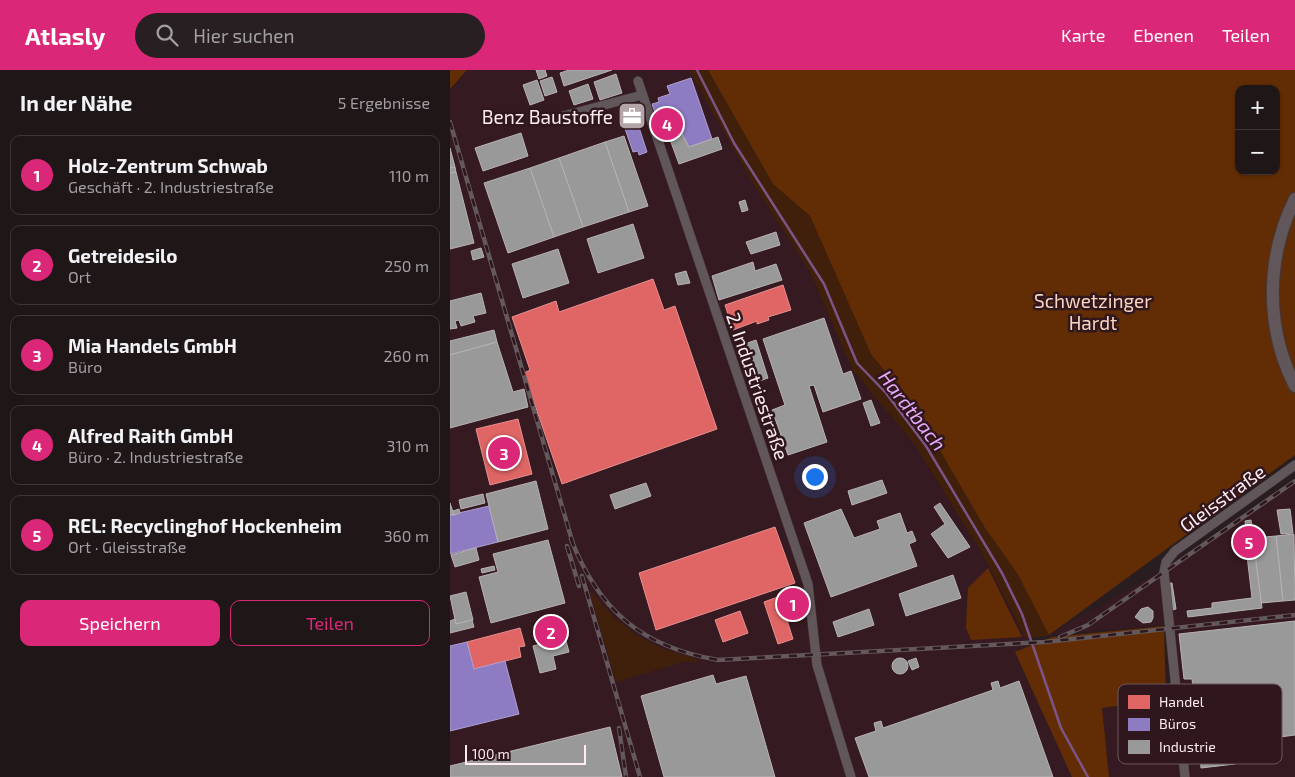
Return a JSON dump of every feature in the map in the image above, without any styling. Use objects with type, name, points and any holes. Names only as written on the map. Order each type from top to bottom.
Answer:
[{"type":"main road","points":[[1295,199],[1276,254],[1272,304],[1278,345],[1295,386]]},
{"type":"street","name":"2. Industriestraße","points":[[638,81],[808,584],[817,665],[851,777]]},
{"type":"street","points":[[564,116],[642,95]]},
{"type":"street","name":"Gleisstraße","points":[[1175,684],[1164,572],[1169,558],[1295,465]]},
{"type":"street","name":"Gleisstraße","points":[[1184,764],[1185,777]]},
{"type":"shaded area","points":[[468,70],[689,70],[755,187],[810,272],[852,369],[915,445],[983,555],[1026,639],[1060,728],[1087,777],[450,777],[450,90]]},
{"type":"shaded area","points":[[689,70],[708,70],[773,184],[810,216],[871,354],[917,411],[985,528],[1017,573],[1049,635],[1026,639],[983,555],[915,445],[852,369],[810,272],[755,187]]},
{"type":"shaded area","points":[[1295,478],[1295,777],[1099,777],[1098,702],[1118,698],[1118,764],[1282,764],[1282,684],[1180,684],[1174,624],[1049,635],[1169,566]]},
{"type":"shaded area","points":[[589,589],[614,618],[638,636],[661,648],[697,659],[696,663],[687,661],[616,682]]},
{"type":"green space","points":[[450,70],[467,70],[450,89]]},
{"type":"green space","name":"Schwetzinger Hardt","points":[[708,70],[1295,70],[1295,455],[1049,635],[1017,573],[985,528],[917,411],[871,354],[810,216],[773,184]]},
{"type":"green space","points":[[988,568],[1022,637],[971,640],[966,628],[968,588]]},
{"type":"green space","points":[[1164,626],[1166,684],[1118,684],[1118,706],[1102,708],[1109,777],[1072,777],[1015,652],[1052,637]]},
{"type":"building: Handel","points":[[653,279],[664,310],[675,306],[717,429],[562,484],[524,373],[530,370],[512,317],[556,301],[559,312]]},
{"type":"building: Handel","points":[[783,285],[791,310],[768,317],[769,320],[757,324],[757,321],[733,330],[725,305]]},
{"type":"building: Handel","points":[[518,419],[532,474],[490,485],[476,429]]},
{"type":"building: Handel","points":[[775,527],[795,583],[656,630],[639,573]]},
{"type":"building: Handel","points":[[794,591],[798,606],[784,611],[793,639],[778,644],[764,602]]},
{"type":"building: Handel","points":[[740,611],[748,633],[723,642],[715,620]]},
{"type":"building: Handel","points":[[520,628],[525,646],[519,647],[521,657],[474,669],[467,642]]},
{"type":"building: Büros","points":[[691,78],[712,139],[689,147],[680,130],[663,136],[652,104],[659,102],[658,98],[670,94],[667,86]]},
{"type":"building: Büros","points":[[633,109],[647,152],[639,155],[638,151],[633,152],[620,114]]},
{"type":"building: Büros","points":[[489,506],[498,542],[450,554],[450,515]]},
{"type":"building: Büros","points":[[1253,533],[1254,546],[1244,547],[1243,535]]},
{"type":"building: Büros","points":[[467,642],[474,669],[505,661],[519,714],[450,731],[450,646]]},
{"type":"building: Industrie","points":[[536,70],[545,70],[547,76],[539,79]]},
{"type":"building: Industrie","points":[[569,70],[612,70],[564,86],[560,73]]},
{"type":"building: Industrie","points":[[616,74],[622,93],[600,100],[594,82]]},
{"type":"building: Industrie","points":[[552,77],[557,92],[545,96],[540,81]]},
{"type":"building: Industrie","points":[[537,80],[544,100],[530,105],[523,85]]},
{"type":"building: Industrie","points":[[588,84],[593,99],[574,105],[569,91]]},
{"type":"building: Industrie","points":[[680,130],[689,147],[718,137],[722,149],[679,164],[668,134]]},
{"type":"building: Industrie","points":[[521,133],[528,156],[483,171],[475,148]]},
{"type":"building: Industrie","points":[[624,136],[648,206],[629,212],[605,142]]},
{"type":"building: Industrie","points":[[605,142],[629,212],[583,227],[559,158]]},
{"type":"building: Industrie","points":[[450,148],[455,167],[450,168]]},
{"type":"building: Industrie","points":[[559,158],[583,227],[554,237],[530,168]]},
{"type":"building: Industrie","points":[[455,167],[456,172],[450,173],[450,168]]},
{"type":"building: Industrie","points":[[530,168],[554,237],[508,253],[484,183]]},
{"type":"building: Industrie","points":[[456,172],[474,243],[450,249],[450,173]]},
{"type":"building: Industrie","points":[[745,200],[748,210],[742,212],[739,202]]},
{"type":"building: Industrie","points":[[633,224],[644,258],[598,273],[587,239]]},
{"type":"building: Industrie","points":[[776,232],[780,245],[751,254],[746,242]]},
{"type":"building: Industrie","points":[[481,248],[484,257],[473,260],[471,251]]},
{"type":"building: Industrie","points":[[558,249],[569,283],[523,298],[512,264]]},
{"type":"building: Industrie","points":[[753,262],[755,271],[776,264],[782,280],[719,300],[712,276]]},
{"type":"building: Industrie","points":[[686,271],[690,283],[678,285],[675,274]]},
{"type":"building: Industrie","points":[[481,293],[486,313],[473,316],[475,322],[461,326],[459,320],[455,321],[457,328],[450,329],[450,301]]},
{"type":"building: Industrie","points":[[824,318],[843,374],[851,371],[861,399],[823,412],[814,385],[809,386],[827,442],[788,455],[772,410],[785,405],[763,339]]},
{"type":"building: Industrie","points":[[494,330],[497,342],[450,355],[450,341]]},
{"type":"building: Industrie","points":[[756,340],[768,378],[751,384],[739,346]]},
{"type":"building: Industrie","points":[[497,342],[513,392],[524,389],[528,407],[450,428],[450,355]]},
{"type":"building: Industrie","points":[[871,400],[880,423],[871,426],[863,403]]},
{"type":"building: Industrie","points":[[882,480],[887,493],[852,505],[848,491]]},
{"type":"building: Industrie","points":[[536,481],[548,529],[498,542],[486,494]]},
{"type":"building: Industrie","points":[[646,483],[651,496],[615,509],[610,495]]},
{"type":"building: Industrie","points":[[483,494],[485,503],[461,509],[459,500]]},
{"type":"building: Industrie","points":[[450,503],[454,515],[450,515]]},
{"type":"building: Industrie","points":[[940,503],[970,547],[948,558],[931,534],[945,524],[934,507]]},
{"type":"building: Industrie","points":[[459,509],[460,513],[454,515],[453,511]]},
{"type":"building: Industrie","points":[[841,509],[854,538],[880,529],[877,521],[900,513],[907,533],[912,531],[916,541],[909,544],[917,566],[831,597],[804,523]]},
{"type":"building: Industrie","points":[[1290,509],[1293,533],[1281,534],[1277,510]]},
{"type":"building: Industrie","points":[[1251,520],[1252,528],[1246,528],[1245,521]]},
{"type":"building: Industrie","points":[[1294,534],[1295,600],[1283,601],[1276,536]]},
{"type":"building: Industrie","points":[[1276,536],[1283,601],[1261,603],[1253,538]]},
{"type":"building: Industrie","points":[[548,540],[565,603],[491,623],[479,577],[498,572],[493,554]]},
{"type":"building: Industrie","points":[[1254,546],[1262,608],[1188,617],[1187,611],[1212,608],[1212,603],[1252,598],[1246,547]]},
{"type":"building: Industrie","points":[[476,548],[479,560],[455,567],[451,555]]},
{"type":"building: Industrie","points":[[494,566],[495,570],[482,573],[481,569]]},
{"type":"building: Industrie","points":[[953,575],[961,598],[906,616],[899,594]]},
{"type":"building: Industrie","points":[[1170,583],[1172,583],[1176,609],[1172,610]]},
{"type":"building: Industrie","points":[[466,592],[473,620],[456,624],[450,596]]},
{"type":"building: Industrie","points":[[1148,607],[1153,611],[1153,618],[1151,622],[1143,623],[1135,617],[1141,609]]},
{"type":"building: Industrie","points":[[869,609],[874,625],[838,637],[833,622]]},
{"type":"building: Industrie","points":[[562,618],[567,637],[539,644],[534,626]]},
{"type":"building: Industrie","points":[[455,619],[456,624],[472,620],[474,627],[450,633],[450,621]]},
{"type":"building: Industrie","points":[[1295,621],[1295,735],[1282,737],[1282,684],[1193,684],[1192,679],[1184,679],[1179,634]]},
{"type":"building: Industrie","points":[[565,637],[569,652],[553,656],[556,669],[540,673],[533,646]]},
{"type":"building: Industrie","points":[[900,658],[908,666],[900,674],[892,666]]},
{"type":"building: Industrie","points":[[916,658],[919,667],[912,670],[908,661]]},
{"type":"building: Industrie","points":[[713,675],[716,684],[746,676],[775,777],[664,777],[641,696]]},
{"type":"building: Industrie","points":[[998,681],[1000,688],[1019,681],[1053,777],[869,777],[855,738],[876,731],[874,723],[881,721],[883,728],[993,690],[991,683]]},
{"type":"building: Industrie","points":[[610,727],[622,777],[450,777],[450,766]]},
{"type":"building: Industrie","points":[[1201,764],[1235,764],[1201,768]]},
{"type":"waterway","name":"Hardtbach","points":[[697,70],[734,143],[824,284],[857,363],[886,393],[926,446],[1002,573],[1022,614],[1061,728],[1088,777]]},
{"type":"railway","points":[[450,122],[573,544]]},
{"type":"railway","points":[[1060,637],[1088,625],[1295,481]]},
{"type":"railway","points":[[571,539],[582,564],[595,586],[627,622],[645,635],[667,646],[718,660],[1045,642],[1295,615]]},
{"type":"railway","points":[[567,546],[579,586]]},
{"type":"railway","points":[[582,576],[640,777]]},
{"type":"railway","points":[[619,728],[626,777]]},
{"type":"place","name":"Benz Baustoffe","points":[[632,116]]},
{"type":"place","name":"Alfred Raith GmbH","points":[[667,124]]},
{"type":"place","name":"Mia Handels GmbH","points":[[504,453]]},
{"type":"place","name":"REL: Recyclinghof Hockenheim","points":[[1249,542]]},
{"type":"place","name":"Holz-Zentrum Schwab","points":[[793,604]]},
{"type":"place","name":"Getreidesilo","points":[[551,632]]}]
